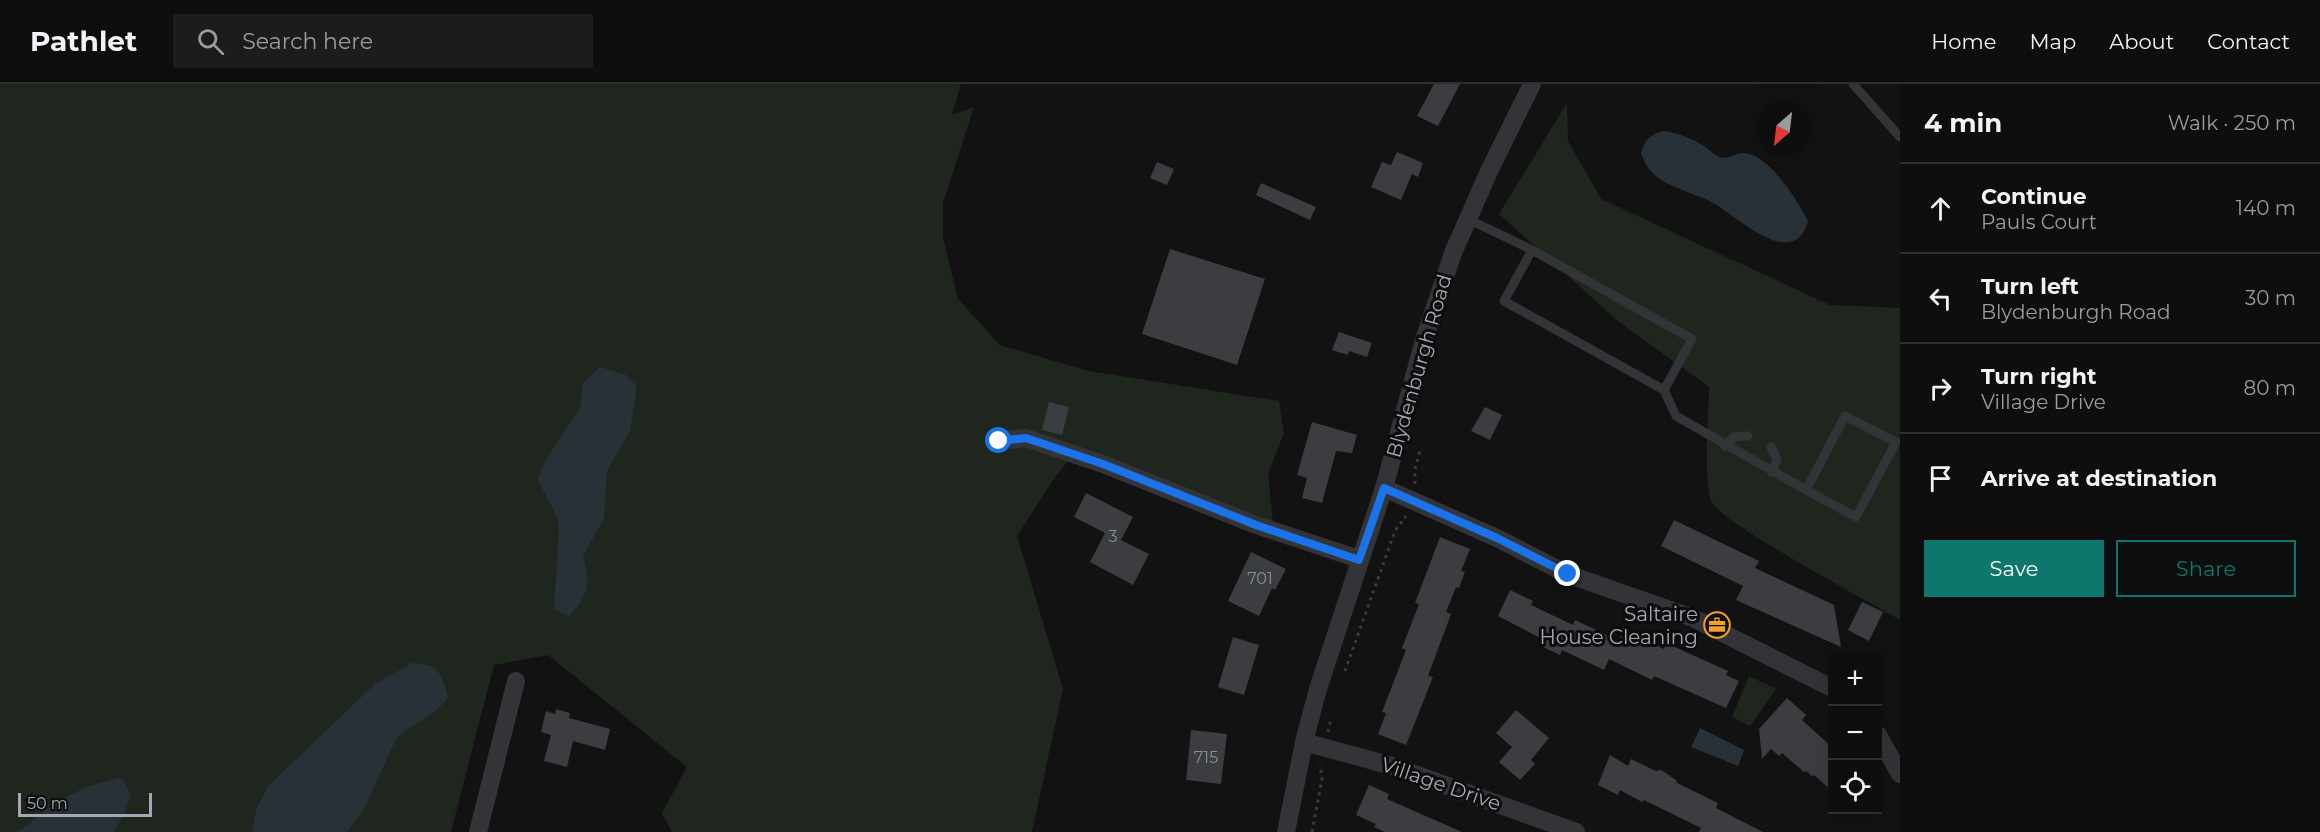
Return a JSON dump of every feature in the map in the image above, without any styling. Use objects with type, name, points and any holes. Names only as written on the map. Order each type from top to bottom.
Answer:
[{"type":"street","name":"Blydenburgh Road","points":[[1286,832],[1304,742],[1318,689],[1384,488],[1424,340],[1453,254],[1532,84]]},
{"type":"street","points":[[999,441],[1026,438],[1103,464],[1256,525],[1359,560]]},
{"type":"street","points":[[1384,488],[1497,538],[1568,574],[1693,618],[1828,686]]},
{"type":"street","points":[[478,832],[516,681]]},
{"type":"street","name":"Village Drive","points":[[1304,742],[1392,766],[1576,832]]},
{"type":"street","points":[[1882,742],[1900,774]]},
{"type":"lane","points":[[1853,84],[1900,137]]},
{"type":"lane","points":[[1468,219],[1532,250],[1692,339],[1664,390]]},
{"type":"lane","points":[[1532,250],[1504,301],[1664,390],[1676,416],[1725,446],[1772,472],[1856,517],[1896,442],[1845,416],[1806,490]]},
{"type":"lane","points":[[1725,446],[1734,436],[1748,436]]},
{"type":"lane","points":[[1771,447],[1777,460],[1772,472]]},
{"type":"path","points":[[1342,679],[1390,541],[1407,514],[1420,451]]},
{"type":"path","points":[[1312,832],[1322,779],[1319,769],[1333,709]]},
{"type":"shaded area","points":[[0,84],[961,84],[952,115],[974,107],[943,203],[943,237],[958,299],[1000,345],[1089,371],[1279,401],[1284,433],[1268,474],[1273,523],[1080,448],[1057,474],[1017,536],[1063,689],[1032,832],[672,832],[662,813],[687,767],[548,655],[494,665],[451,832],[0,832]]},
{"type":"shaded area","points":[[1567,103],[1568,141],[1601,199],[1830,305],[1900,308],[1900,620],[1767,543],[1720,511],[1711,501],[1707,478],[1709,387],[1619,322],[1499,214]]},
{"type":"shaded area","points":[[1665,131],[1695,141],[1722,158],[1742,153],[1761,160],[1781,179],[1808,221],[1801,235],[1791,242],[1779,242],[1765,237],[1708,200],[1656,176],[1647,167],[1641,154],[1649,138],[1655,133]]},
{"type":"shaded area","points":[[600,367],[626,375],[637,386],[630,431],[607,471],[604,518],[583,556],[587,588],[581,602],[569,616],[554,610],[559,525],[554,510],[538,481],[542,467],[580,409],[583,383]]},
{"type":"shaded area","points":[[412,663],[428,665],[438,671],[448,697],[431,714],[397,737],[364,809],[347,832],[252,832],[257,807],[268,786],[375,684]]},
{"type":"shaded area","points":[[1749,676],[1776,689],[1750,726],[1732,717]]},
{"type":"shaded area","points":[[1700,728],[1744,750],[1738,766],[1691,747]]},
{"type":"shaded area","points":[[122,778],[131,795],[122,818],[113,832],[17,832],[71,795],[102,782]]},
{"type":"building","points":[[1434,84],[1460,84],[1438,126],[1417,116]]},
{"type":"building","points":[[1397,152],[1423,163],[1418,177],[1412,174],[1401,200],[1371,187],[1382,162],[1391,165]]},
{"type":"building","points":[[1157,162],[1174,169],[1167,185],[1150,178]]},
{"type":"building","points":[[1261,183],[1316,207],[1310,220],[1256,195]]},
{"type":"building","points":[[1170,249],[1265,279],[1237,365],[1142,334]]},
{"type":"building","points":[[1339,332],[1372,343],[1367,357],[1349,351],[1348,355],[1332,350]]},
{"type":"building","points":[[1049,402],[1069,407],[1062,435],[1042,430]]},
{"type":"building","points":[[1485,407],[1502,415],[1490,440],[1471,431]]},
{"type":"building","points":[[1312,422],[1357,435],[1352,453],[1336,451],[1322,503],[1302,498],[1307,478],[1297,475]]},
{"type":"building","points":[[1086,493],[1133,517],[1121,540],[1149,554],[1133,585],[1090,562],[1105,533],[1074,517]]},
{"type":"building","points":[[1674,520],[1759,561],[1755,568],[1834,605],[1841,647],[1736,600],[1743,586],[1661,546]]},
{"type":"building","points":[[1440,537],[1470,549],[1461,571],[1465,572],[1459,588],[1456,587],[1446,612],[1451,614],[1428,676],[1433,677],[1406,745],[1378,734],[1386,713],[1382,712],[1406,650],[1402,648],[1419,604],[1415,603]]},
{"type":"building","points":[[1251,552],[1286,569],[1275,590],[1272,588],[1259,616],[1228,601]]},
{"type":"building","points":[[1510,590],[1533,601],[1531,605],[1573,625],[1575,620],[1619,641],[1624,630],[1664,649],[1666,643],[1728,671],[1726,675],[1739,681],[1726,708],[1654,676],[1652,680],[1609,659],[1604,670],[1562,650],[1560,655],[1541,646],[1544,640],[1498,616]]},
{"type":"building","points":[[1862,602],[1883,612],[1869,641],[1848,630]]},
{"type":"building","points":[[1233,637],[1259,645],[1244,695],[1218,687]]},
{"type":"building","points":[[1787,698],[1806,715],[1802,720],[1828,743],[1828,788],[1814,775],[1804,772],[1782,753],[1779,756],[1771,749],[1762,759],[1759,729]]},
{"type":"building","points":[[556,709],[570,713],[569,718],[610,729],[605,750],[573,741],[567,767],[544,761],[551,735],[541,732],[546,711],[555,714]]},
{"type":"building","points":[[1516,710],[1549,738],[1531,760],[1535,764],[1520,780],[1499,762],[1512,747],[1496,733]]},
{"type":"building","points":[[1191,730],[1227,734],[1221,784],[1186,780]]},
{"type":"building","points":[[1610,755],[1628,766],[1631,759],[1656,771],[1661,770],[1677,783],[1718,803],[1716,808],[1763,832],[1699,832],[1701,828],[1644,800],[1642,802],[1620,790],[1618,795],[1598,785]]},
{"type":"building","points":[[1369,785],[1389,794],[1387,799],[1462,832],[1385,832],[1374,827],[1376,824],[1356,815]]},
{"type":"place","name":"Saltaire House Cleaning","points":[[1717,625]]},
{"type":"route","points":[[999,441],[1026,438],[1103,464],[1256,525],[1359,560],[1384,488],[1497,538],[1568,574]]}]
